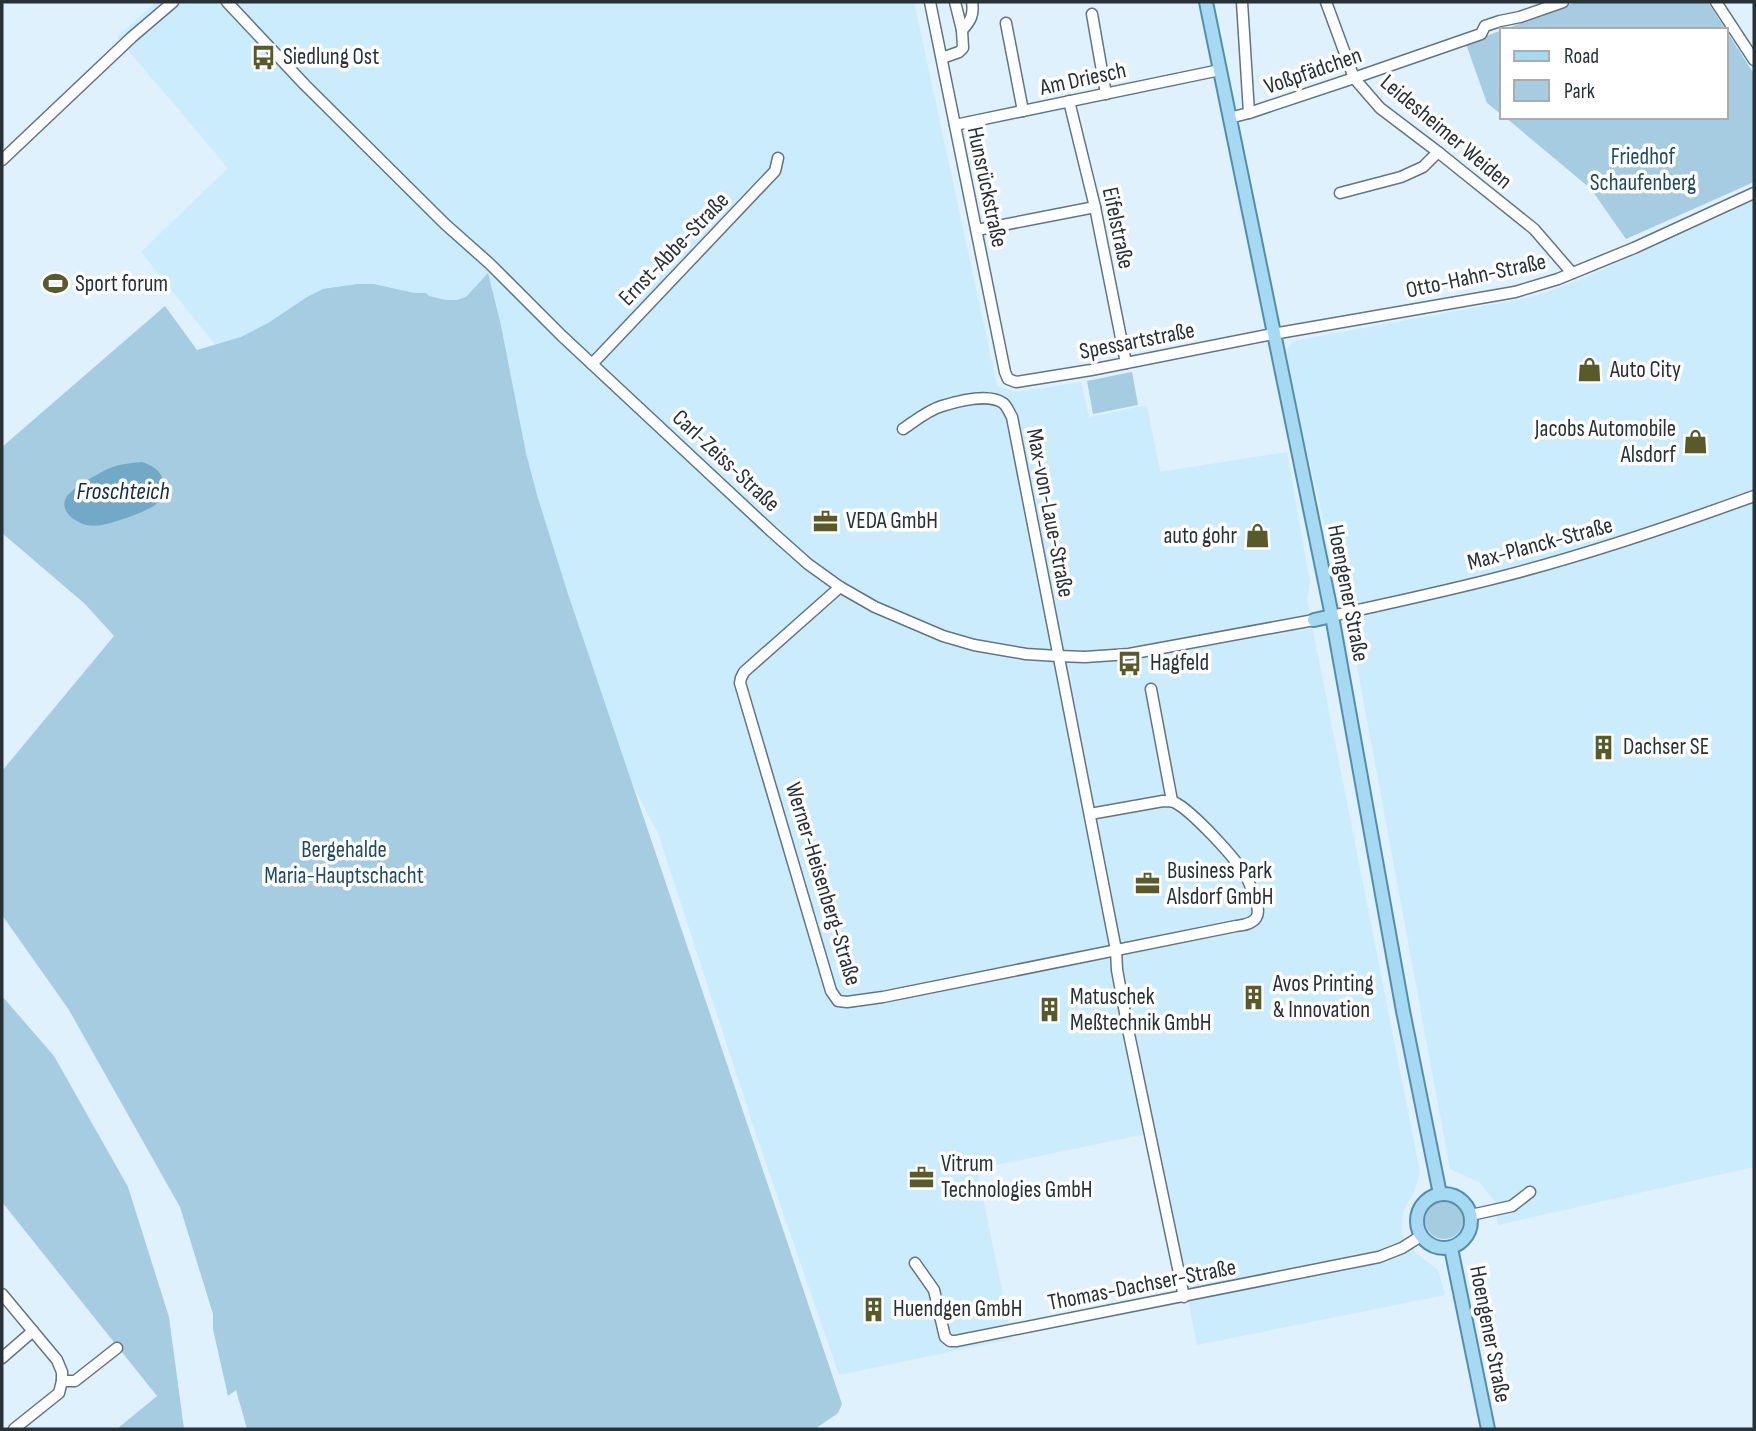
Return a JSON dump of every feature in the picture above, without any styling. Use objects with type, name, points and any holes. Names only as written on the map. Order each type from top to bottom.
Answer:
[{"type":"main road","name":"Hoengener Straße","points":[[1206,2],[1332,616],[1440,1194]]},
{"type":"main road","name":"Carl-Zeiss-Straße","points":[[1314,620],[1332,616]]},
{"type":"main road","points":[[1440,1194],[1460,1198],[1471,1215],[1471,1226],[1467,1235],[1451,1248],[1439,1248],[1429,1244],[1418,1228],[1419,1210],[1424,1202],[1440,1194]]},
{"type":"main road","name":"Hoengener Straße","points":[[1451,1248],[1488,1429]]},
{"type":"street","points":[[2,160],[132,37],[173,2]]},
{"type":"street","name":"Carl-Zeiss-Straße","points":[[227,2],[305,85],[445,224],[592,364],[808,564],[875,607],[943,636],[974,645],[1026,653],[1085,657],[1129,654],[1314,620]]},
{"type":"street","name":"Hunsrückstraße","points":[[930,2],[1008,379]]},
{"type":"street","points":[[942,58],[963,48],[955,2]]},
{"type":"street","points":[[962,30],[974,12],[972,2]]},
{"type":"street","points":[[1242,2],[1249,113]]},
{"type":"street","name":"Leidesheimer Weiden","points":[[1326,2],[1354,78],[1380,108],[1534,229],[1572,273]]},
{"type":"street","name":"Voßpfädchen","points":[[1229,118],[1481,34],[1485,26],[1520,18],[1563,2]]},
{"type":"street","points":[[1716,2],[1754,60]]},
{"type":"street","points":[[1092,14],[1107,94]]},
{"type":"street","points":[[1006,23],[1023,111]]},
{"type":"street","name":"Am Driesch","points":[[955,125],[1220,70]]},
{"type":"street","name":"Eifelstraße","points":[[1069,101],[1095,207],[1126,363]]},
{"type":"street","points":[[1340,193],[1401,177],[1423,167],[1438,152]]},
{"type":"street","name":"Ernst-Abbe-Straße","points":[[592,364],[775,171],[778,158]]},
{"type":"street","name":"Otto-Hahn-Straße","points":[[1273,334],[1515,292],[1634,248],[1754,192]]},
{"type":"street","points":[[977,230],[1095,207]]},
{"type":"street","name":"Spessartstraße","points":[[1008,379],[1016,382],[1273,334]]},
{"type":"street","name":"Max-von-Laue-Straße","points":[[903,429],[940,406],[982,397],[994,398],[1005,404],[1016,434],[1058,656]]},
{"type":"street","name":"Max-Planck-Straße","points":[[1332,616],[1566,559],[1754,496]]},
{"type":"street","name":"Werner-Heisenberg-Straße","points":[[840,587],[744,672],[740,683],[831,991],[838,1001],[857,1001],[1116,950]]},
{"type":"street","points":[[1058,656],[1116,950],[1117,971],[1129,1034],[1184,1297]]},
{"type":"street","points":[[1151,688],[1172,801]]},
{"type":"street","points":[[1090,814],[1172,801],[1213,835],[1238,864],[1247,878],[1258,910],[1257,917],[1252,922],[1116,950]]},
{"type":"street","points":[[1471,1215],[1512,1206],[1530,1192]]},
{"type":"street","name":"Thomas-Dachser-Straße","points":[[915,1263],[933,1290],[945,1337],[956,1341],[1379,1257],[1402,1248],[1421,1236]]},
{"type":"street","points":[[2,1294],[57,1360],[62,1372],[59,1393],[14,1429]]},
{"type":"street","points":[[2,1358],[33,1331]]},
{"type":"street","points":[[62,1381],[75,1381],[117,1348]]},
{"type":"shaded area","points":[[156,2],[914,2],[997,386],[1016,392],[1081,382],[1089,417],[1147,405],[1160,472],[1287,452],[1310,582],[1307,599],[1420,1172],[1415,1190],[1403,1212],[1401,1234],[1417,1254],[1438,1270],[1445,1295],[1197,1345],[1155,1132],[977,1169],[1012,1339],[839,1375],[756,1134],[658,833],[625,771],[229,362],[141,252],[228,168],[117,37]]},
{"type":"shaded area","points":[[1754,201],[1754,1167],[1498,1225],[1494,1200],[1479,1182],[1450,1169],[1351,633],[1306,447],[1286,350],[1298,340],[1517,300],[1547,292]]},
{"type":"green space","points":[[1576,2],[1708,2],[1725,28],[1508,28]]},
{"type":"green space","points":[[1500,31],[1500,113],[1487,103],[1466,44]]},
{"type":"green space","name":"Friedhof Schaufenberg","points":[[1728,33],[1754,74],[1754,182],[1626,239],[1591,189],[1507,119],[1728,119]]},
{"type":"green space","name":"Bergehalde Maria-Hauptschacht","points":[[488,273],[526,453],[567,591],[842,1404],[838,1413],[815,1429],[247,1429],[236,1390],[228,1396],[213,1329],[213,1314],[180,1207],[69,1010],[2,915],[2,771],[114,636],[85,604],[2,533],[2,447],[165,306],[197,350],[241,337],[323,289],[374,284],[457,300],[466,297]]},
{"type":"green space","points":[[1132,372],[1138,405],[1093,414],[1087,381]]},
{"type":"green space","points":[[2,996],[54,1056],[128,1187],[169,1317],[184,1429],[117,1429],[157,1396],[2,1202]]},
{"type":"green space","points":[[1444,1201],[1457,1207],[1463,1220],[1457,1233],[1444,1239],[1431,1233],[1425,1220],[1431,1207]]},
{"type":"water","name":"Froschteich","points":[[142,462],[156,469],[162,479],[161,496],[153,506],[96,526],[82,524],[66,511],[66,498],[86,481],[114,467]]},
{"type":"place","name":"Siedlung Ost","points":[[263,57]]},
{"type":"place","name":"Sport forum","points":[[55,284]]},
{"type":"place","name":"Auto City","points":[[1590,370]]},
{"type":"place","name":"Jacobs Automobile Alsdorf","points":[[1696,442]]},
{"type":"place","name":"VEDA GmbH","points":[[826,521]]},
{"type":"place","name":"auto gohr","points":[[1257,536]]},
{"type":"place","name":"Hagfeld","points":[[1130,663]]},
{"type":"place","name":"Dachser SE","points":[[1603,747]]},
{"type":"place","name":"Business Park Alsdorf GmbH","points":[[1147,884]]},
{"type":"place","name":"Avos Printing & Innovation","points":[[1253,997]]},
{"type":"place","name":"Matuschek Meßtechnik GmbH","points":[[1050,1010]]},
{"type":"place","name":"Vitrum Technologies GmbH","points":[[921,1177]]},
{"type":"place","name":"Huendgen GmbH","points":[[873,1309]]}]
